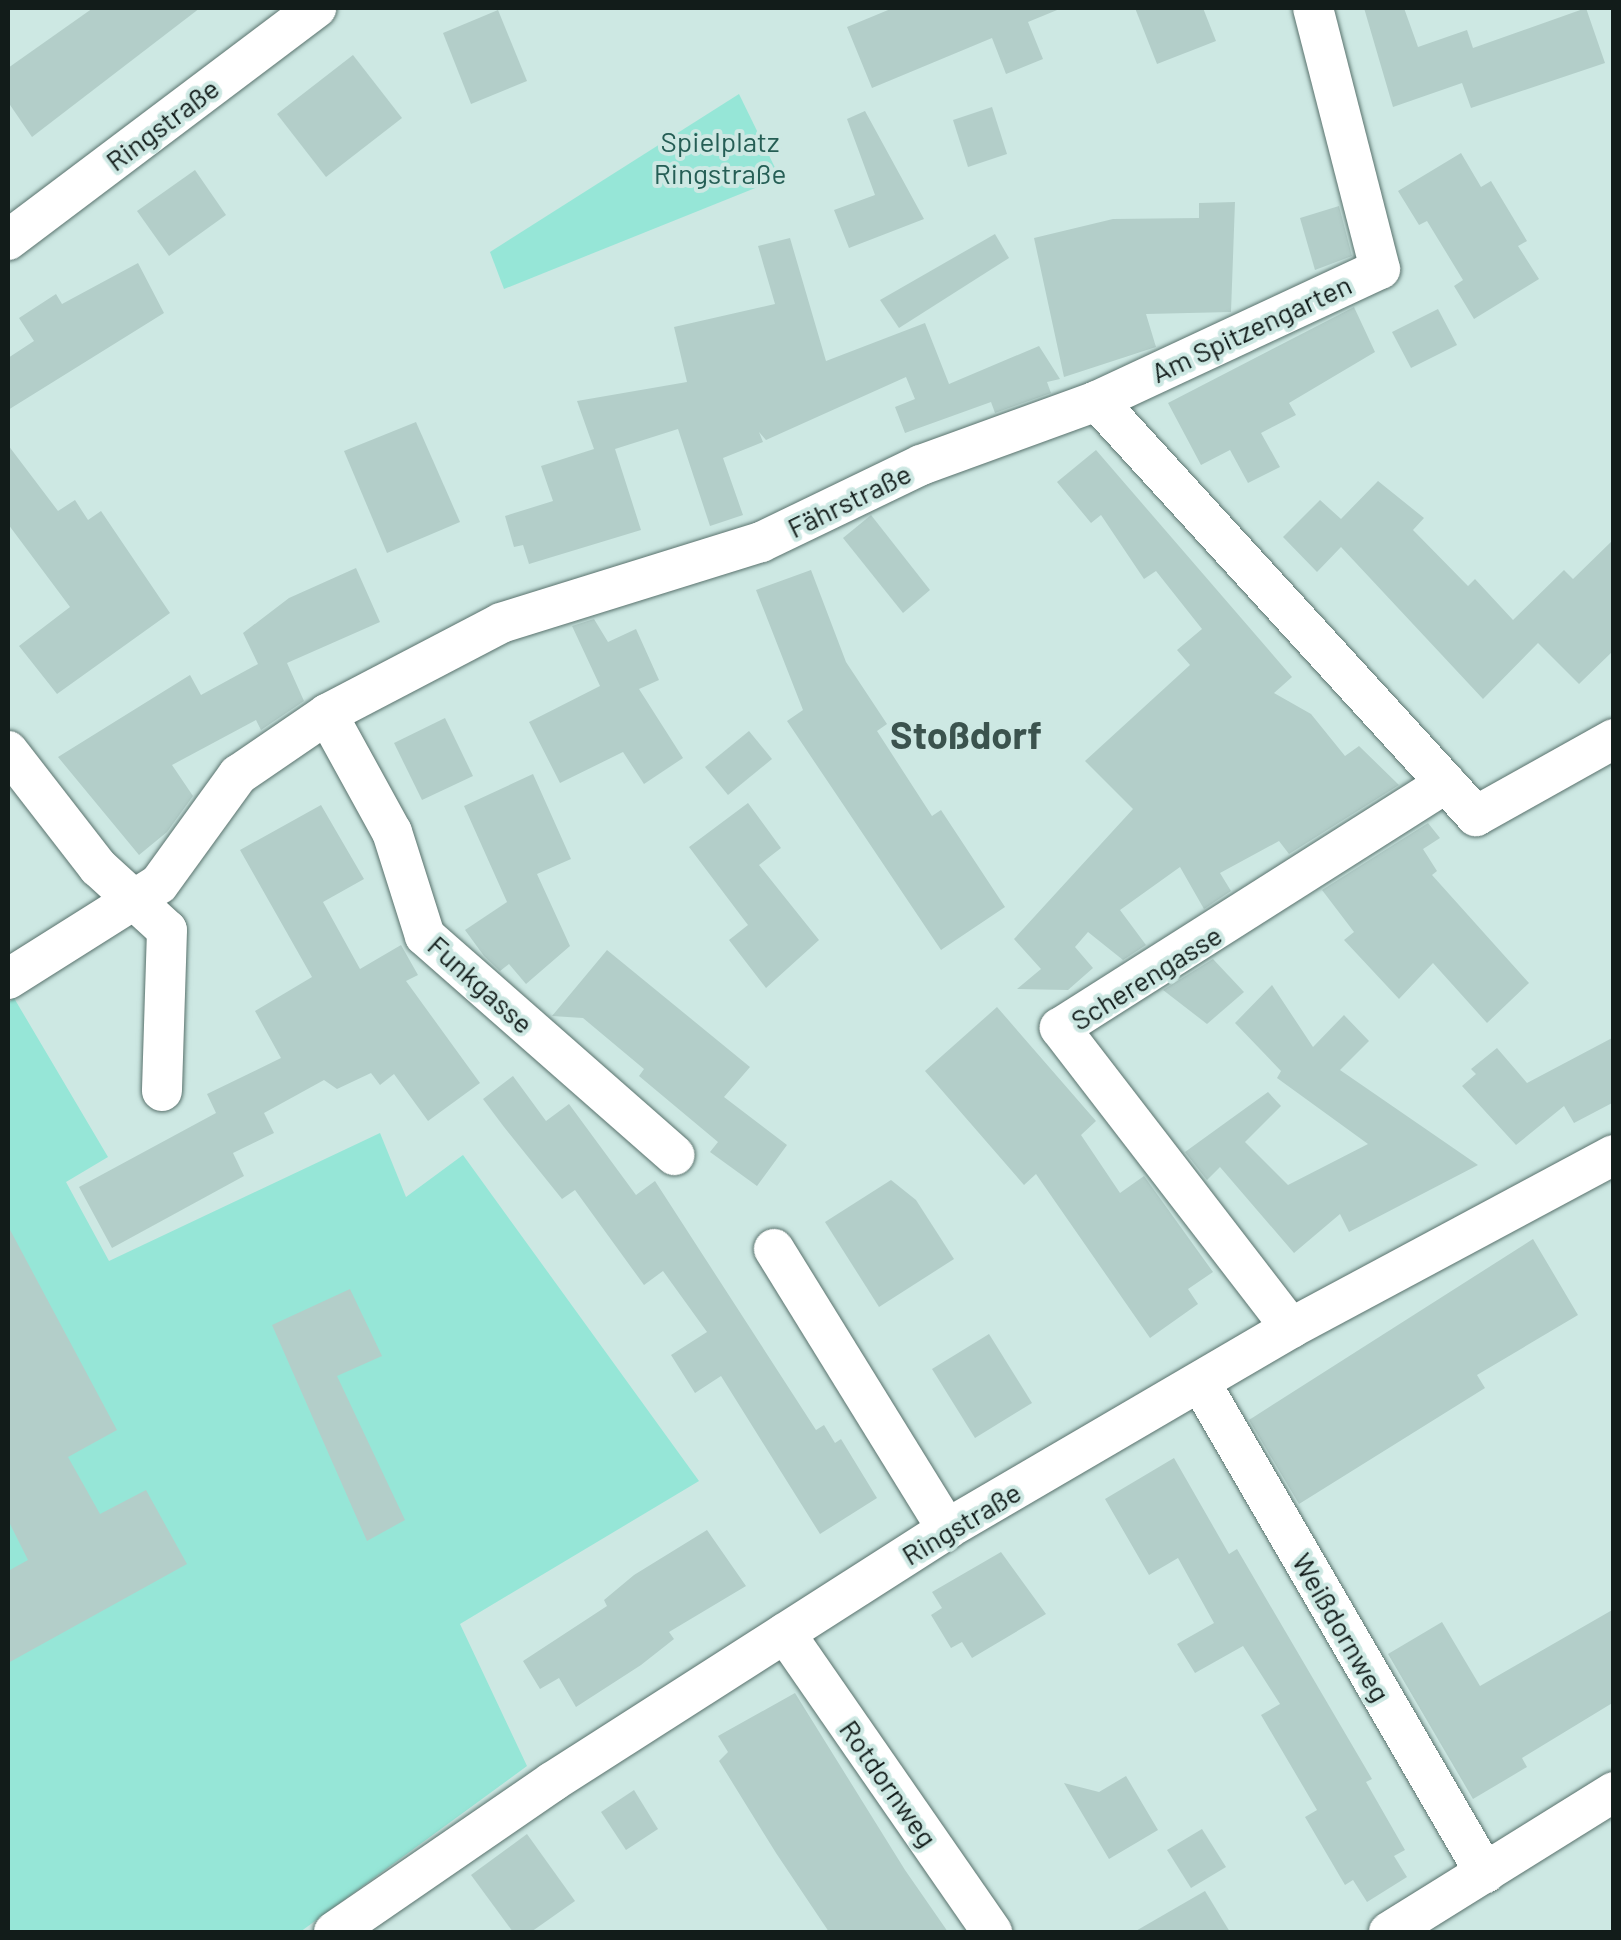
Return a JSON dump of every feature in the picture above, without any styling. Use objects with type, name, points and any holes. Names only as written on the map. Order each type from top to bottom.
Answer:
[{"type":"street","name":"Ringstraße","points":[[8,240],[316,8]]},
{"type":"street","name":"Am Spitzengarten","points":[[1096,400],[1380,269],[1314,8]]},
{"type":"street","name":"Fährstraße","points":[[8,979],[159,884],[238,775],[326,714],[501,623],[761,542],[921,465],[1096,400]]},
{"type":"street","points":[[1096,400],[1293,623],[1476,816],[1614,739]]},
{"type":"street","name":"Funkgasse","points":[[326,714],[392,832],[424,936],[674,1155]]},
{"type":"street","points":[[8,751],[98,867],[167,930],[170,952],[162,1091]]},
{"type":"street","name":"Scherengasse","points":[[1291,1328],[1060,1028],[1446,783]]},
{"type":"street","name":"Ringstraße","points":[[334,1932],[552,1782],[948,1528],[1291,1328],[1614,1155]]},
{"type":"street","points":[[774,1249],[948,1528]]},
{"type":"street","name":"Weißdornweg","points":[[1200,1382],[1484,1873]]},
{"type":"street","name":"Rotdornweg","points":[[785,1633],[992,1932]]},
{"type":"street","points":[[1389,1932],[1614,1792]]},
{"type":"green space","name":"Spielplatz Ringstraße","points":[[739,94],[780,178],[504,289],[490,252]]},
{"type":"green space","points":[[14,998],[108,1157],[66,1182],[109,1261],[380,1133],[406,1197],[463,1155],[699,1481],[460,1624],[527,1766],[300,1932],[8,1932],[8,1003]]},
{"type":"building","points":[[93,8],[200,8],[32,137],[8,102],[8,68]]},
{"type":"building","points":[[893,8],[1062,8],[1028,22],[1043,59],[1006,74],[992,38],[872,88],[847,27]]},
{"type":"building","points":[[1135,8],[1203,8],[1216,41],[1157,64]]},
{"type":"building","points":[[1364,8],[1404,8],[1418,47],[1467,30],[1473,48],[1586,8],[1605,63],[1471,108],[1462,83],[1393,107]]},
{"type":"building","points":[[498,10],[527,81],[471,104],[443,33]]},
{"type":"building","points":[[353,55],[402,118],[326,177],[277,114]]},
{"type":"building","points":[[992,107],[1007,154],[968,167],[953,120]]},
{"type":"building","points":[[865,111],[924,219],[849,248],[834,210],[875,195],[847,119]]},
{"type":"building","points":[[1461,153],[1481,187],[1491,181],[1527,241],[1518,246],[1539,279],[1474,319],[1454,286],[1463,280],[1427,221],[1419,225],[1398,191]]},
{"type":"building","points":[[195,170],[226,215],[169,256],[137,211]]},
{"type":"building","points":[[1235,202],[1231,312],[1146,314],[1156,347],[1064,377],[1034,238],[1113,219],[1199,218],[1199,203]]},
{"type":"building","points":[[1339,206],[1352,256],[1315,270],[1300,218]]},
{"type":"building","points":[[995,234],[1009,258],[899,328],[880,300]]},
{"type":"building","points":[[790,238],[826,361],[925,323],[949,384],[1039,346],[1060,379],[1047,382],[1051,393],[995,413],[991,402],[905,433],[895,407],[915,399],[906,377],[766,440],[759,432],[763,442],[723,458],[743,515],[710,526],[678,429],[615,449],[641,530],[529,564],[523,545],[514,547],[505,516],[553,501],[541,466],[594,449],[577,401],[687,382],[674,327],[775,304],[758,246]]},
{"type":"building","points":[[138,263],[164,313],[8,410],[8,358],[34,341],[19,318],[56,294],[62,304]]},
{"type":"building","points":[[1354,307],[1375,352],[1289,403],[1296,415],[1261,433],[1280,467],[1248,483],[1230,450],[1201,465],[1168,403]]},
{"type":"building","points":[[1438,309],[1457,345],[1411,368],[1392,332]]},
{"type":"building","points":[[416,422],[460,522],[387,553],[344,451]]},
{"type":"building","points":[[8,445],[58,511],[75,500],[88,520],[101,511],[170,613],[57,694],[19,646],[70,607],[8,524]]},
{"type":"building","points":[[1096,450],[1292,677],[1274,693],[1311,714],[1345,756],[1359,746],[1399,785],[1289,854],[1279,841],[1220,873],[1231,891],[1204,909],[1180,867],[1120,910],[1146,945],[1123,960],[1088,932],[1075,947],[1093,968],[1068,990],[1017,989],[1041,969],[1014,939],[1133,809],[1085,761],[1190,665],[1177,650],[1202,629],[1156,571],[1144,579],[1101,515],[1091,523],[1057,482]]},
{"type":"building","points":[[1378,481],[1424,518],[1413,530],[1468,586],[1475,579],[1513,620],[1564,570],[1573,579],[1614,539],[1614,650],[1579,684],[1538,643],[1483,699],[1341,547],[1317,572],[1283,537],[1320,500],[1341,519]]},
{"type":"building","points":[[871,515],[930,590],[903,613],[843,538]]},
{"type":"building","points":[[356,568],[380,622],[287,663],[304,701],[261,730],[256,720],[172,765],[193,796],[167,832],[139,855],[58,757],[190,675],[201,695],[258,664],[243,633],[289,598]]},
{"type":"building","points":[[811,570],[846,662],[887,724],[877,731],[932,816],[941,810],[1005,907],[941,950],[787,721],[803,710],[756,590]]},
{"type":"building","points":[[594,619],[608,642],[636,629],[659,680],[639,689],[683,758],[644,784],[623,752],[560,783],[529,722],[600,686],[572,626]]},
{"type":"building","points":[[445,718],[473,776],[422,800],[394,743]]},
{"type":"building","points":[[749,731],[772,759],[728,795],[705,767]]},
{"type":"building","points":[[533,774],[571,859],[537,874],[570,946],[526,984],[509,964],[500,971],[465,930],[507,902],[464,806]]},
{"type":"building","points":[[748,803],[781,848],[759,865],[819,940],[766,988],[729,940],[748,925],[689,847]]},
{"type":"building","points":[[321,805],[364,879],[323,902],[360,969],[401,945],[418,975],[406,981],[480,1083],[428,1121],[394,1074],[380,1085],[371,1073],[337,1089],[324,1080],[264,1113],[274,1133],[233,1153],[244,1176],[112,1248],[79,1187],[216,1113],[207,1094],[281,1058],[255,1011],[312,977],[240,850]]},
{"type":"building","points":[[1428,823],[1440,838],[1423,849],[1437,871],[1432,875],[1529,983],[1487,1023],[1433,963],[1399,999],[1344,940],[1354,932],[1322,890]]},
{"type":"building","points":[[607,950],[750,1067],[724,1097],[787,1145],[757,1186],[710,1152],[718,1142],[639,1076],[644,1069],[583,1018],[552,1016]]},
{"type":"building","points":[[1213,959],[1244,992],[1207,1024],[1163,990]]},
{"type":"building","points":[[1272,985],[1313,1047],[1344,1015],[1369,1041],[1340,1070],[1478,1165],[1349,1232],[1340,1214],[1294,1253],[1220,1167],[1207,1180],[1185,1152],[1268,1092],[1281,1106],[1245,1142],[1288,1185],[1368,1144],[1277,1078],[1281,1071],[1235,1023]]},
{"type":"building","points":[[997,1007],[1096,1121],[1081,1135],[1120,1193],[1144,1176],[1213,1272],[1188,1289],[1198,1304],[1150,1338],[1036,1174],[1024,1185],[925,1071]]},
{"type":"building","points":[[1614,1037],[1614,1102],[1574,1123],[1564,1106],[1516,1145],[1462,1086],[1476,1074],[1471,1069],[1497,1048],[1527,1083]]},
{"type":"building","points":[[513,1076],[546,1121],[569,1104],[636,1195],[655,1181],[816,1430],[824,1425],[835,1443],[841,1439],[877,1498],[820,1534],[721,1376],[695,1393],[671,1355],[707,1332],[663,1271],[644,1285],[575,1190],[562,1199],[504,1127],[483,1099]]},
{"type":"building","points":[[891,1180],[916,1200],[954,1259],[879,1307],[825,1222]]},
{"type":"building","points":[[8,1226],[117,1430],[68,1457],[100,1514],[146,1490],[187,1564],[8,1663],[8,1571],[28,1560],[8,1520]]},
{"type":"building","points":[[1533,1239],[1578,1315],[1477,1375],[1485,1388],[1299,1504],[1249,1420]]},
{"type":"building","points":[[350,1289],[382,1356],[337,1376],[405,1520],[367,1541],[272,1325]]},
{"type":"building","points":[[989,1334],[1032,1403],[975,1438],[932,1369]]},
{"type":"building","points":[[1174,1458],[1229,1554],[1237,1549],[1372,1779],[1366,1782],[1405,1850],[1394,1856],[1407,1877],[1367,1902],[1353,1880],[1345,1885],[1305,1817],[1317,1810],[1261,1715],[1280,1704],[1243,1646],[1195,1673],[1177,1644],[1214,1623],[1178,1558],[1149,1575],[1105,1499]]},
{"type":"building","points":[[707,1530],[746,1586],[669,1632],[674,1639],[576,1707],[559,1678],[540,1689],[523,1661],[607,1606],[604,1600],[634,1575]]},
{"type":"building","points":[[1001,1552],[1046,1614],[972,1658],[962,1642],[951,1648],[931,1615],[942,1608],[932,1592]]},
{"type":"building","points":[[1614,1609],[1614,1702],[1522,1758],[1527,1767],[1473,1799],[1388,1654],[1442,1622],[1480,1686]]},
{"type":"building","points":[[795,1693],[948,1932],[829,1932],[776,1853],[719,1761],[728,1752],[718,1736]]},
{"type":"building","points":[[1126,1776],[1158,1830],[1109,1859],[1064,1783],[1099,1792]]},
{"type":"building","points":[[634,1790],[658,1829],[626,1850],[601,1812]]},
{"type":"building","points":[[1202,1829],[1226,1867],[1191,1888],[1167,1850]]},
{"type":"building","points":[[527,1834],[575,1901],[531,1932],[513,1932],[471,1875]]},
{"type":"building","points":[[1205,1891],[1230,1932],[1134,1932]]},
{"type":"district","name":"Stoßdorf","points":[[966,735]]}]
